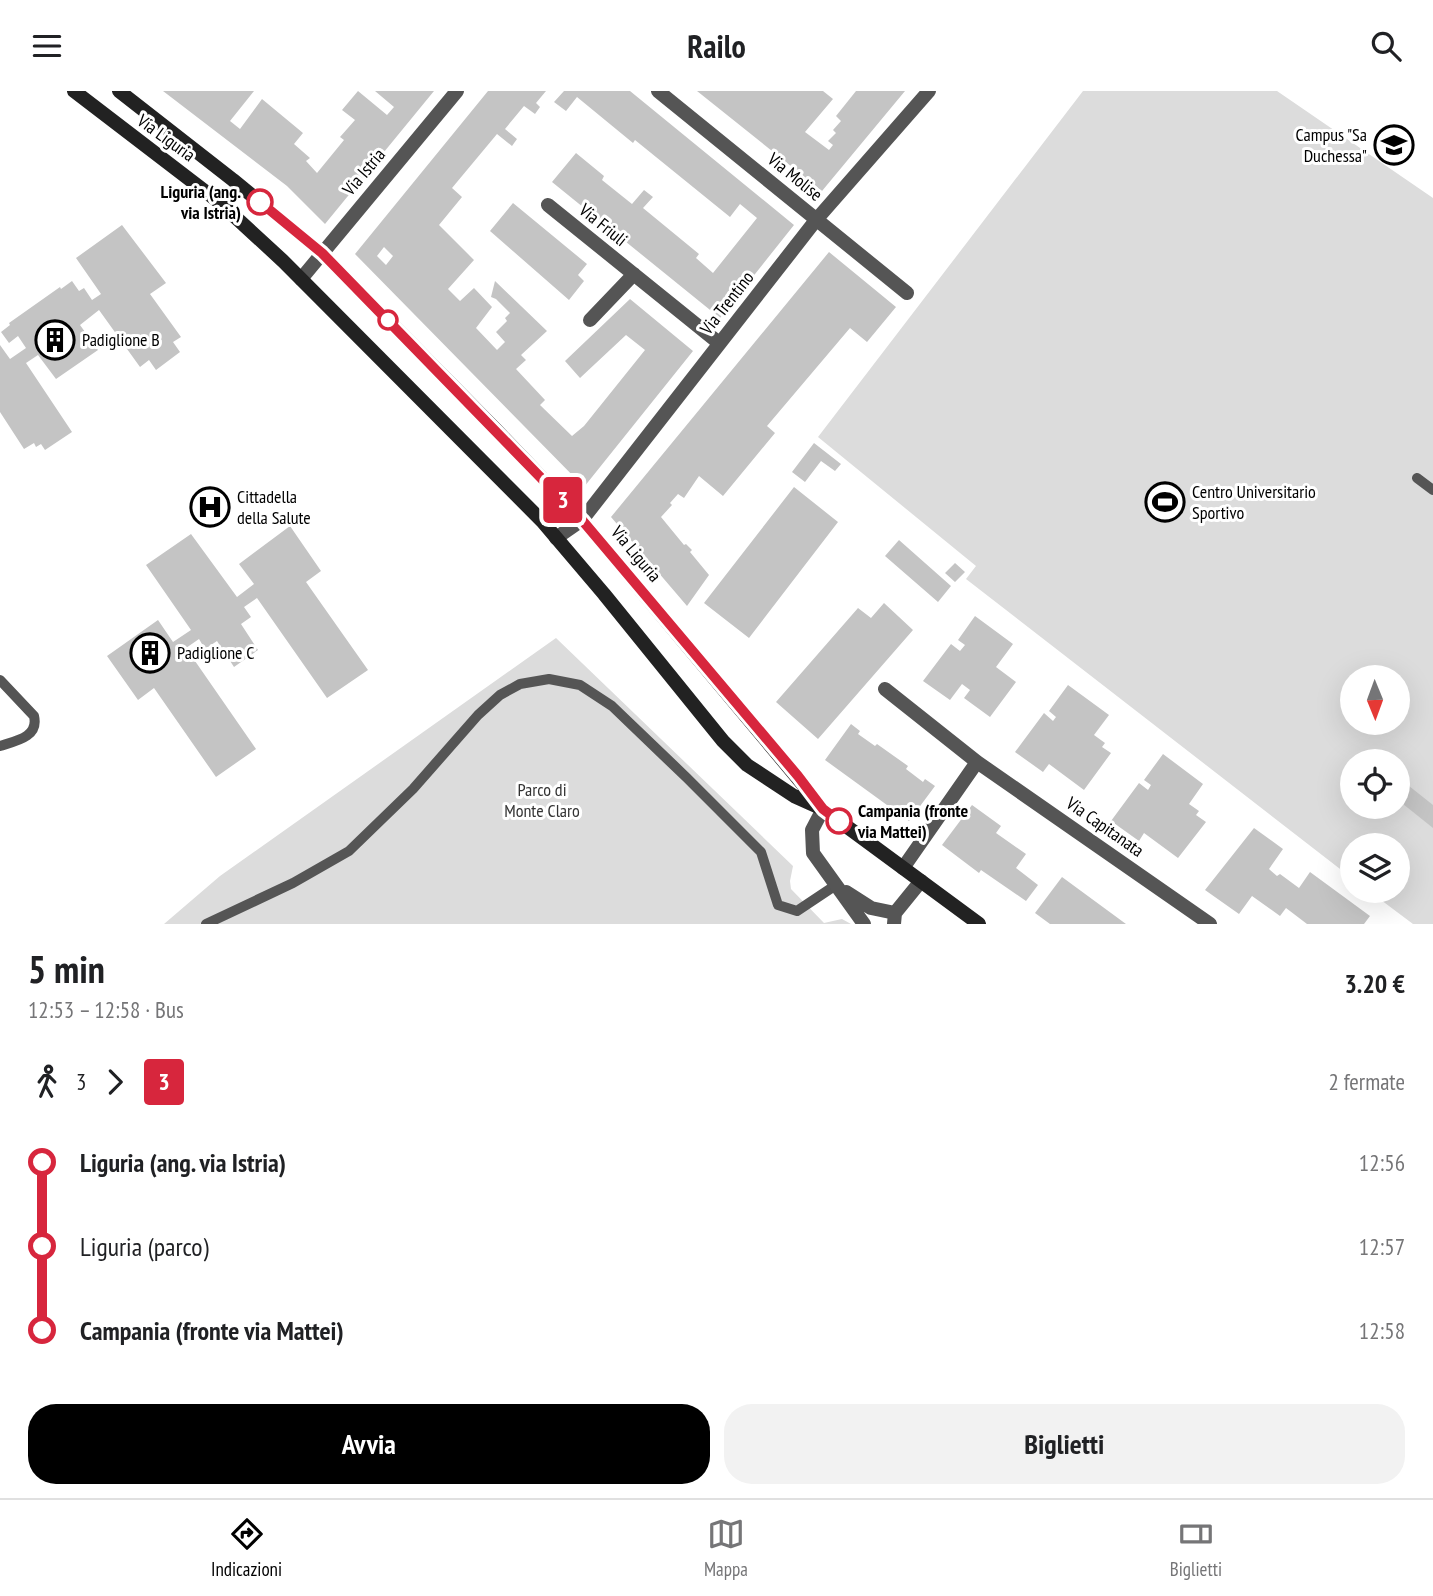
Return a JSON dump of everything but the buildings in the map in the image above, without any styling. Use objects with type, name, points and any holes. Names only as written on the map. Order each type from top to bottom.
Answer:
[{"type":"street","name":"Via Liguria","points":[[74,91],[219,202],[301,279],[556,538],[723,740],[747,765],[794,796],[823,809],[979,924]]},
{"type":"street","name":"Via Liguria","points":[[119,91],[322,253],[582,520],[823,809]]},
{"type":"street","name":"Via Istria","points":[[301,279],[457,91]]},
{"type":"street","name":"Via Molise","points":[[658,91],[907,293]]},
{"type":"street","name":"Via Trentino","points":[[556,538],[582,520],[816,220],[929,91]]},
{"type":"street","name":"Via Friuli","points":[[548,205],[719,343]]},
{"type":"street","points":[[590,320],[634,274]]},
{"type":"street","name":"Via Capitanata","points":[[885,689],[977,762],[1210,924]]},
{"type":"street","points":[[903,868],[977,762]]},
{"type":"street","points":[[823,809],[812,830],[813,853],[864,924]]},
{"type":"street","points":[[836,885],[860,904],[882,911],[895,919],[920,881]]},
{"type":"lane","points":[[1418,478],[1433,490]]},
{"type":"lane","points":[[206,924],[293,884],[349,851],[414,789],[478,715],[500,695],[520,684],[549,679],[580,685],[612,706],[687,778],[761,852],[778,905],[797,911],[836,885]]},
{"type":"lane","points":[[0,680],[34,716],[36,723],[33,731],[24,738],[0,746]]},
{"type":"green space","name":"Centro Universitario Sportivo","points":[[1083,91],[1277,91],[1433,198],[1433,924],[1413,924],[1385,903],[1410,903],[1410,833],[1340,833],[1340,869],[966,579],[976,566],[818,437]]},
{"type":"green space","name":"Parco di Monte Claro","points":[[556,638],[793,866],[791,889],[824,923],[842,919],[851,924],[164,924],[220,876]]},
{"type":"bus line","name":"3","points":[[260,202],[322,253],[582,520],[823,809],[839,821]]},
{"type":"place","name":"Campus \"Sa Duchessa\"","points":[[1394,145]]},
{"type":"place","name":"Liguria (ang. via Istria)","points":[[260,202]]},
{"type":"place","name":"Padiglione B","points":[[55,340]]},
{"type":"place","name":"Centro Universitario Sportivo","points":[[1165,502]]},
{"type":"place","name":"Cittadella della Salute","points":[[210,507]]},
{"type":"place","name":"Padiglione C","points":[[150,653]]},
{"type":"place","name":"Campania (fronte via Mattei)","points":[[839,821]]}]
